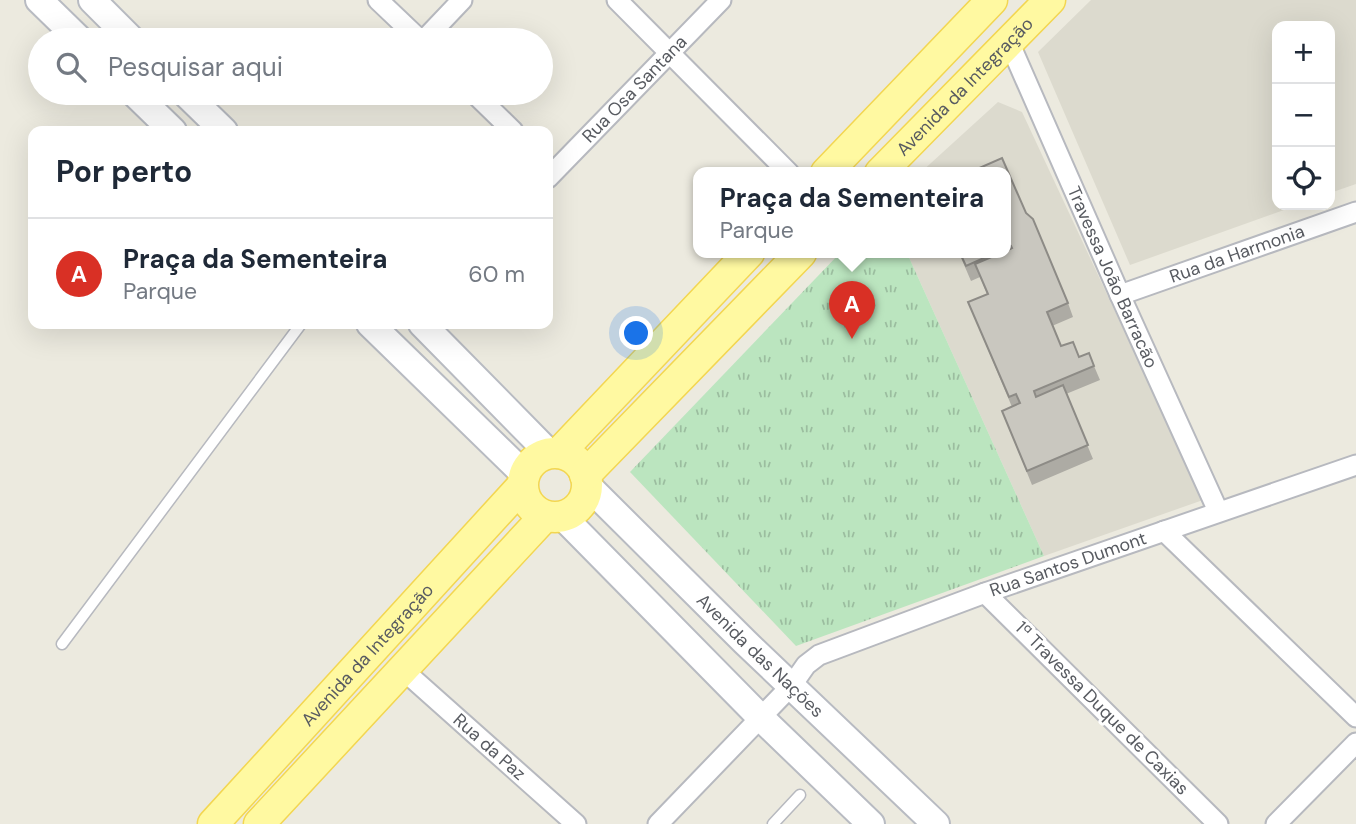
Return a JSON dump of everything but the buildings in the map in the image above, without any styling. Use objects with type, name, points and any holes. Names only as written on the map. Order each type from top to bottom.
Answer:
[{"type":"main road","points":[[39,0],[68,28]]},
{"type":"main road","points":[[92,0],[120,28]]},
{"type":"main road","points":[[832,167],[992,0]]},
{"type":"main road","name":"Avenida da Integração","points":[[886,167],[1050,0]]},
{"type":"main road","points":[[146,105],[168,126]]},
{"type":"main road","points":[[198,105],[219,126]]},
{"type":"main road","points":[[523,480],[533,461],[554,453],[744,258]]},
{"type":"main road","points":[[586,480],[795,258]]},
{"type":"main road","points":[[375,329],[523,480],[530,505],[554,516],[871,824]]},
{"type":"main road","points":[[427,329],[554,453],[575,460],[586,480],[585,496],[580,505],[554,516]]},
{"type":"main road","name":"Avenida da Integração","points":[[213,824],[523,480]]},
{"type":"main road","name":"Avenida das Nações","points":[[586,480],[745,642],[936,824]]},
{"type":"main road","name":"Avenida da Integração","points":[[259,824],[402,669],[554,516]]},
{"type":"street","points":[[378,0],[409,28]]},
{"type":"street","points":[[434,28],[462,0]]},
{"type":"street","points":[[617,0],[783,167]]},
{"type":"street","name":"Rua Osa Santana","points":[[553,169],[721,0]]},
{"type":"street","name":"Travessa João Barracão","points":[[1009,41],[1120,295],[1219,511]]},
{"type":"street","points":[[486,105],[508,126]]},
{"type":"street","name":"Rua da Harmonia","points":[[1120,295],[1356,212]]},
{"type":"street","name":"Rua Santos Dumont","points":[[658,824],[792,685],[806,665],[819,655],[985,593],[1356,465]]},
{"type":"street","points":[[1164,531],[1356,717]]},
{"type":"street","name":"1ª Travessa Duque de Caxias","points":[[985,593],[1218,824]]},
{"type":"street","name":"Rua da Paz","points":[[402,669],[576,824]]},
{"type":"street","points":[[1276,824],[1356,743]]},
{"type":"lane","points":[[62,645],[297,329]]},
{"type":"lane","points":[[774,824],[800,795]]},
{"type":"shaded area","points":[[1091,0],[1356,0],[1356,184],[1335,191],[1335,21],[1272,21],[1272,210],[1284,210],[1130,265],[1038,52]]},
{"type":"shaded area","points":[[998,102],[1022,112],[1203,500],[1044,556],[909,258],[1011,258],[1011,167],[927,167]]},
{"type":"green space","points":[[835,258],[909,258],[1044,556],[796,646],[630,472]]},
{"type":"place","name":"Praça da Sementeira","points":[[852,339]]}]
